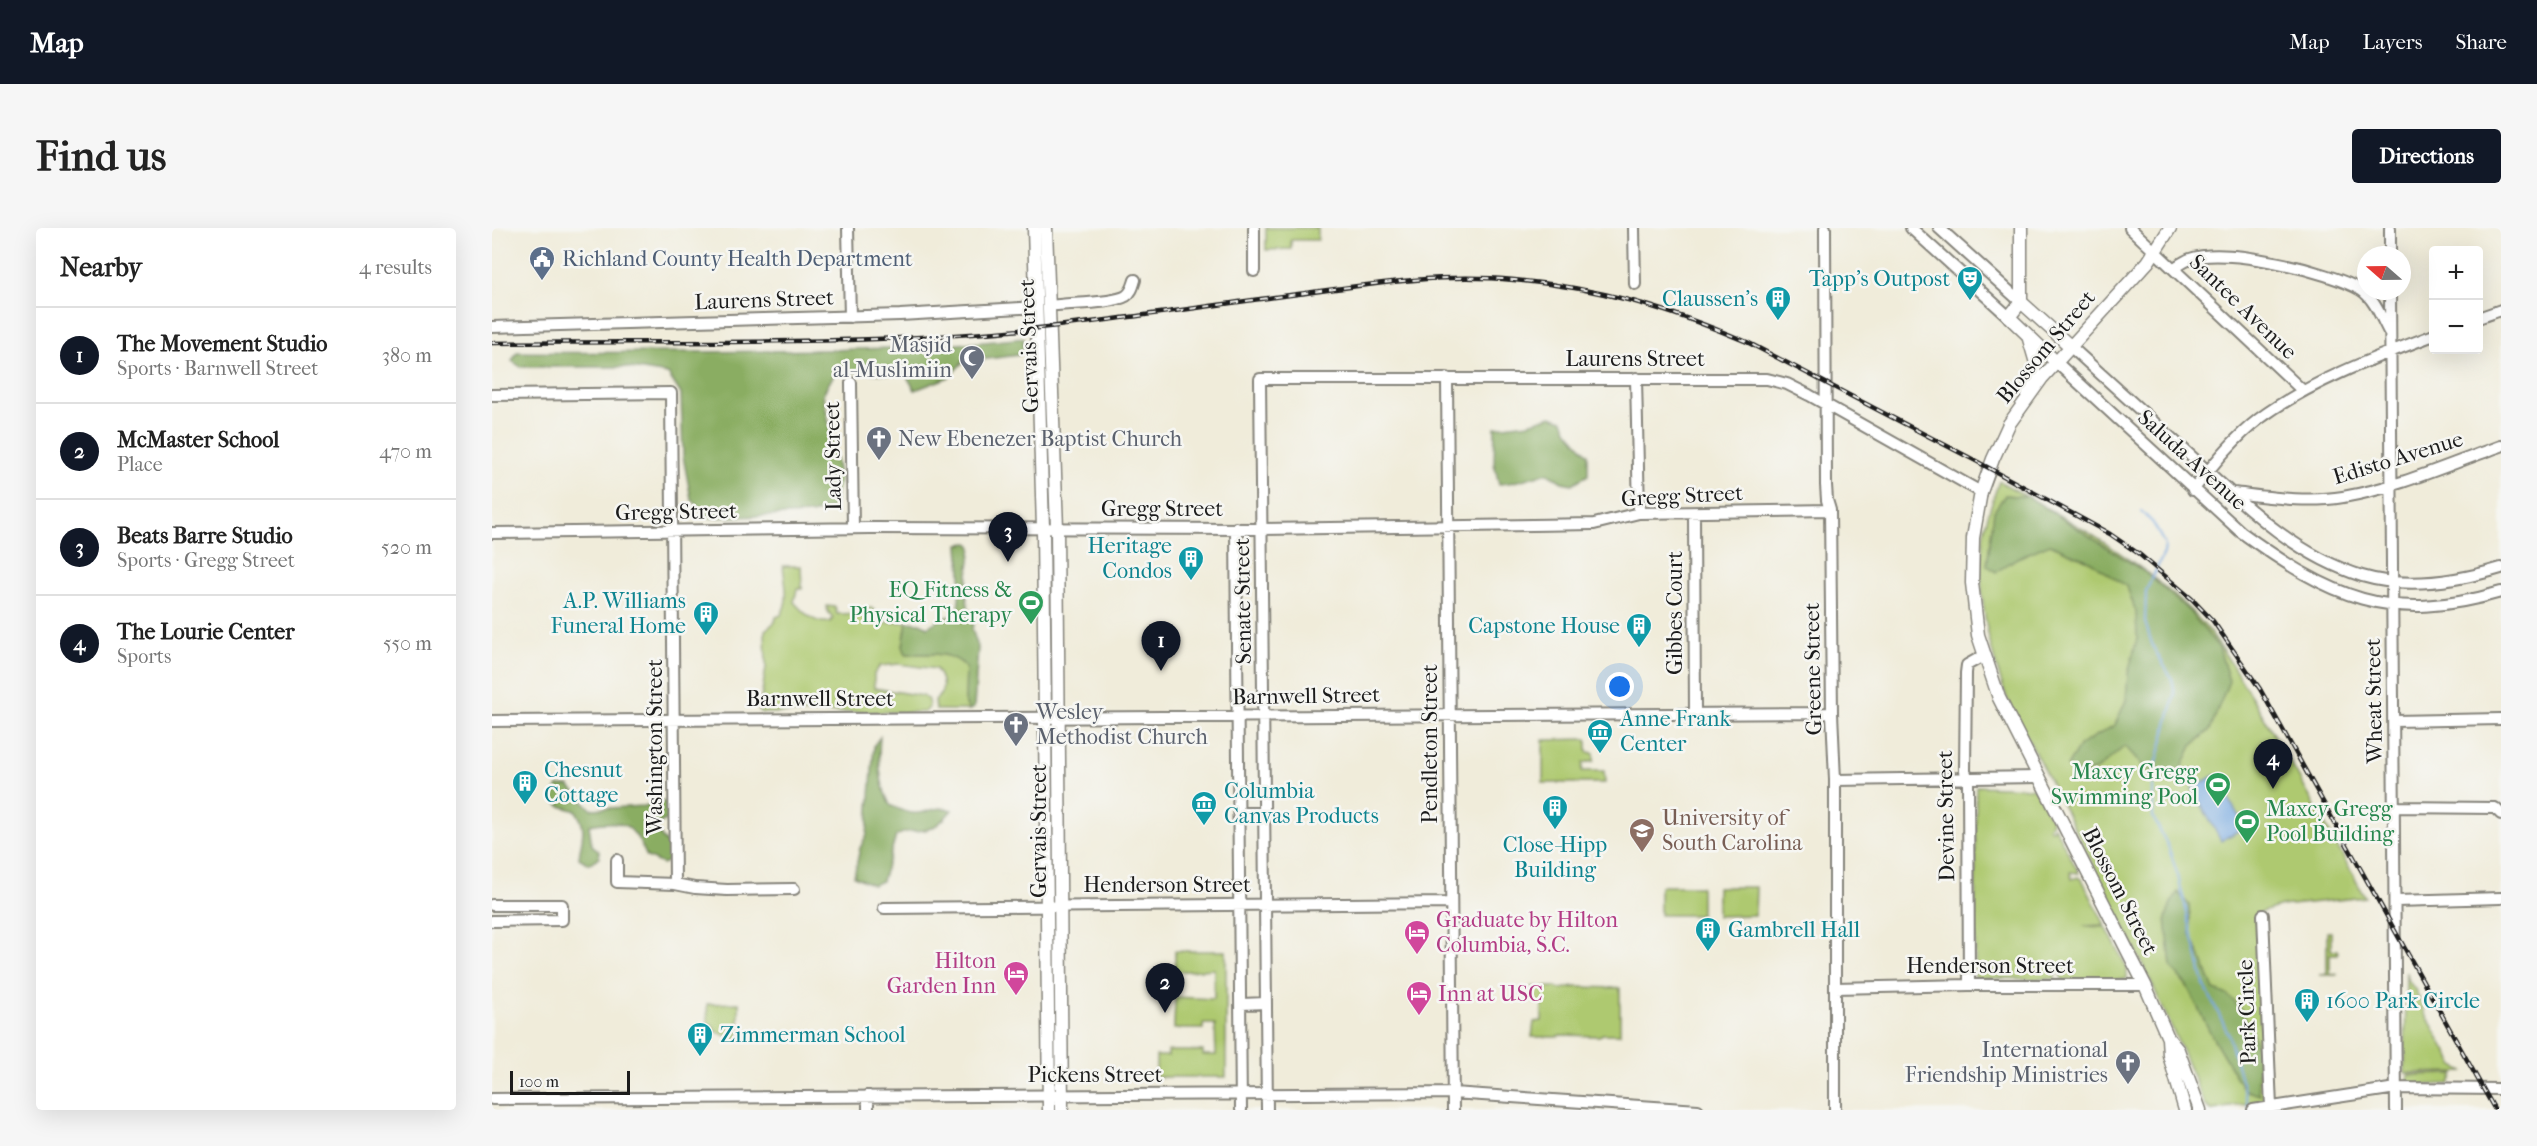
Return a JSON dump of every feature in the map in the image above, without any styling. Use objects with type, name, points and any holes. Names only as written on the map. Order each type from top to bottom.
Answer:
[{"type":"main road","name":"Gervais Street","points":[[1034,228],[1044,306],[1057,528],[1060,906],[1056,1095],[1049,1110]]},
{"type":"main road","name":"Gervais Street","points":[[1046,228],[1043,528],[1045,717],[1042,906],[1056,1095],[1062,1110]]},
{"type":"main road","points":[[2009,317],[2021,302],[2021,228]]},
{"type":"main road","name":"Blossom Street","points":[[2170,228],[2156,252],[2026,397],[2001,442],[1981,492],[1973,538],[1972,574],[1975,615],[1983,656],[1999,698],[2145,985],[2168,1038],[2178,1050],[2200,1110]]},
{"type":"main road","name":"Saluda Avenue","points":[[2021,302],[2070,346]]},
{"type":"main road","name":"Saluda Avenue","points":[[2009,317],[2056,362]]},
{"type":"main road","points":[[2026,397],[2036,363],[2027,336]]},
{"type":"main road","name":"Blossom Street","points":[[2168,1038],[2169,1055],[2185,1110]]},
{"type":"street","points":[[848,228],[850,317]]},
{"type":"street","points":[[1254,228],[1254,271]]},
{"type":"street","points":[[1634,228],[1635,284]]},
{"type":"street","name":"Greene Street","points":[[1825,228],[1827,500],[1830,510],[1835,780],[1835,1110]]},
{"type":"street","name":"Saluda Avenue","points":[[1911,228],[2009,317]]},
{"type":"street","name":"Saluda Avenue","points":[[1939,228],[2021,302]]},
{"type":"street","name":"Santee Avenue","points":[[2130,228],[2303,391]]},
{"type":"street","points":[[2390,228],[2390,246]]},
{"type":"street","points":[[2174,268],[2191,258],[2235,255],[2283,263],[2331,277],[2363,291],[2378,311],[2390,334]]},
{"type":"street","name":"Laurens Street","points":[[492,327],[850,317],[1044,306],[1114,300],[1127,296],[1135,280]]},
{"type":"street","name":"Wheat Street","points":[[2390,300],[2396,1110]]},
{"type":"street","points":[[2483,316],[2501,310]]},
{"type":"street","points":[[2193,490],[2240,436],[2260,419],[2303,391],[2429,337]]},
{"type":"street","name":"Saluda Avenue","points":[[2070,346],[2276,532],[2316,555],[2364,576],[2392,581],[2449,581],[2501,568]]},
{"type":"street","name":"Saluda Avenue","points":[[2056,362],[2241,532],[2298,572],[2349,596],[2393,606],[2434,604],[2501,592]]},
{"type":"street","name":"Pendleton Street","points":[[1447,378],[1453,1110]]},
{"type":"street","points":[[1636,378],[1639,513]]},
{"type":"street","name":"Laurens Street","points":[[1260,379],[1767,379],[1787,384],[1826,404],[1981,492]]},
{"type":"street","name":"Senate Street","points":[[1260,379],[1267,1110]]},
{"type":"street","name":"Lady Street","points":[[851,383],[853,528]]},
{"type":"street","name":"Washington Street","points":[[492,395],[671,393],[675,884]]},
{"type":"street","name":"Edisto Avenue","points":[[2233,493],[2309,500],[2343,497],[2390,484],[2501,446]]},
{"type":"street","name":"Gregg Street","points":[[492,534],[853,528],[1261,529],[1594,524],[1639,513],[1830,510]]},
{"type":"street","name":"Gibbes Court","points":[[1694,513],[1695,713]]},
{"type":"street","name":"Senate Street","points":[[1236,528],[1241,1110]]},
{"type":"street","name":"Devine Street","points":[[1969,984],[1968,779],[1965,771],[1967,665],[1983,656]]},
{"type":"street","name":"Barnwell Street","points":[[492,721],[1832,713]]},
{"type":"street","points":[[2394,720],[2501,719]]},
{"type":"street","points":[[1835,780],[2039,777]]},
{"type":"street","points":[[2395,807],[2495,808],[2501,814]]},
{"type":"street","points":[[1240,813],[1265,813]]},
{"type":"street","points":[[617,860],[617,882],[675,884],[704,889],[794,889]]},
{"type":"street","points":[[2396,901],[2501,898]]},
{"type":"street","name":"Henderson Street","points":[[884,908],[1450,903]]},
{"type":"street","points":[[492,905],[562,905],[562,920],[492,921]]},
{"type":"street","name":"Park Circle","points":[[2264,915],[2271,1107]]},
{"type":"street","name":"Henderson Street","points":[[1834,988],[1969,984],[2145,985]]},
{"type":"street","points":[[1241,1004],[1266,1003]]},
{"type":"street","points":[[2256,1110],[2396,1088],[2501,1089]]},
{"type":"street","name":"Pickens Street","points":[[492,1099],[1453,1093],[1698,1110]]},
{"type":"street","points":[[868,1096],[868,1110]]},
{"type":"street","points":[[679,1098],[679,1110]]},
{"type":"green space","points":[[1266,228],[1318,228],[1318,240],[1291,240],[1291,249],[1266,250]]},
{"type":"green space","points":[[1024,338],[1022,353],[1019,355],[963,362],[949,377],[915,390],[906,375],[835,373],[823,394],[840,479],[833,507],[812,514],[710,518],[691,499],[683,456],[681,394],[668,374],[624,367],[521,367],[512,361],[517,352],[819,350],[942,345]]},
{"type":"green space","points":[[1551,416],[1563,420],[1568,431],[1588,454],[1588,475],[1572,484],[1562,482],[1548,473],[1499,484],[1494,464],[1495,427],[1529,423]]},
{"type":"green space","points":[[1999,481],[2123,555],[2169,590],[2208,630],[2266,721],[2365,897],[2281,906],[2256,914],[2264,1101],[2212,1110],[2205,1106],[2136,951],[2007,698],[1989,640],[1981,580],[1984,532]]},
{"type":"green space","points":[[2005,495],[2029,497],[2145,572],[2190,612],[2219,648],[2229,681],[2210,730],[2192,746],[2177,778],[2154,778],[2125,746],[2098,769],[2080,775],[2067,766],[2080,745],[2115,725],[2126,700],[2128,674],[2137,638],[2136,612],[2127,587],[2091,562],[2050,544],[2017,558],[1996,572],[1987,565],[1994,511]]},
{"type":"green space","points":[[969,543],[972,547],[967,596],[974,622],[972,629],[978,647],[974,708],[969,710],[965,702],[966,667],[946,655],[906,654],[903,646],[907,622],[920,623],[928,627],[958,610],[961,575],[959,544]]},
{"type":"green space","points":[[783,566],[801,566],[802,589],[797,589],[794,602],[814,619],[830,622],[833,618],[827,606],[835,607],[837,614],[866,613],[867,609],[871,608],[875,611],[875,623],[907,622],[903,646],[906,654],[946,655],[960,662],[966,667],[965,702],[969,710],[936,710],[935,700],[941,693],[943,685],[936,669],[899,664],[880,666],[874,674],[874,688],[923,696],[928,700],[929,707],[925,712],[762,713],[759,711],[766,667],[765,630],[775,622],[776,617],[781,615],[785,603]]},
{"type":"green space","points":[[880,737],[880,772],[890,805],[910,813],[923,813],[941,808],[952,810],[933,827],[896,836],[882,881],[873,885],[854,876],[860,848],[867,834],[874,745]]},
{"type":"green space","points":[[1587,739],[1587,752],[1594,753],[1594,761],[1583,763],[1582,771],[1604,771],[1605,783],[1543,783],[1543,740]]},
{"type":"green space","points":[[558,786],[569,786],[591,809],[644,806],[664,801],[670,806],[669,819],[655,825],[672,854],[667,862],[662,864],[647,857],[632,831],[626,826],[612,823],[589,825],[592,845],[599,851],[599,857],[589,864],[579,858],[583,834],[582,824],[576,811],[560,806],[552,797]]},
{"type":"green space","points":[[1976,786],[2032,788],[2038,794],[2052,821],[2049,828],[2052,829],[2054,826],[2079,873],[2070,872],[2072,879],[2078,877],[2082,879],[2105,925],[2083,926],[2106,927],[2127,968],[2127,979],[2062,980],[2059,967],[2056,965],[2055,979],[1975,978]]},
{"type":"green space","points":[[1660,886],[1701,886],[1701,915],[1660,915]]},
{"type":"green space","points":[[1717,887],[1756,887],[1755,915],[1717,916]]},
{"type":"green space","points":[[2178,892],[2189,905],[2191,934],[2214,990],[2227,995],[2233,1001],[2245,1016],[2253,1035],[2258,1054],[2260,1095],[2244,1090],[2213,1038],[2187,986],[2171,967],[2166,918]]},
{"type":"green space","points":[[2327,932],[2331,932],[2331,950],[2338,950],[2338,954],[2330,954],[2330,973],[2338,975],[2319,975],[2327,973]]},
{"type":"green space","points":[[1175,951],[1226,951],[1226,1077],[1156,1077],[1156,1056],[1168,1056],[1168,1051],[1203,1051],[1203,1055],[1216,1055],[1215,1024],[1203,1024],[1203,1029],[1174,1029],[1175,997],[1214,999],[1214,969],[1175,972]]},
{"type":"green space","points":[[2406,971],[2407,979],[2416,991],[2425,1013],[2454,1064],[2463,1072],[2405,1073]]},
{"type":"green space","points":[[1532,987],[1620,988],[1620,1034],[1532,1037],[1534,1022],[1542,1021],[1542,1003],[1534,1002]]},
{"type":"green space","points":[[739,1003],[739,1041],[715,1031],[713,1026],[708,1024],[707,1004]]},
{"type":"green space","points":[[2454,1074],[2450,1084],[2415,1085],[2408,1082],[2408,1075]]},
{"type":"water","name":"Maxcy Gregg Swimming Pool","points":[[2215,775],[2245,827],[2221,841],[2192,788]]},
{"type":"waterway","points":[[2141,511],[2153,523],[2165,545],[2164,553],[2146,591],[2145,622],[2153,647],[2172,679],[2175,695],[2156,765],[2153,817],[2168,846],[2178,876],[2204,984],[2228,1033],[2249,1108]]},
{"type":"railway","points":[[492,343],[822,341],[954,335],[1090,322],[1379,283],[1460,278],[1514,280],[1576,288],[1633,301],[1718,330],[1747,342],[1976,461],[2110,534],[2139,554],[2192,599],[2213,621],[2260,689],[2495,1110]]},
{"type":"place","name":"Richland County Health Department","points":[[542,282]]},
{"type":"place","name":"Tapp's Outpost","points":[[1970,302]]},
{"type":"place","name":"Claussen's","points":[[1778,322]]},
{"type":"place","name":"Masjid al-Muslimiin","points":[[972,381]]},
{"type":"place","name":"New Ebenezer Baptist Church","points":[[879,462]]},
{"type":"place","name":"Beats Barre Studio","points":[[1008,562]]},
{"type":"place","name":"Heritage Condos","points":[[1191,582]]},
{"type":"place","name":"EQ Fitness & Physical Therapy","points":[[1031,626]]},
{"type":"place","name":"A.P. Williams Funeral Home","points":[[706,637]]},
{"type":"place","name":"Capstone House","points":[[1639,649]]},
{"type":"place","name":"The Movement Studio","points":[[1161,671]]},
{"type":"place","name":"Wesley Methodist Church","points":[[1016,748]]},
{"type":"place","name":"Anne Frank Center","points":[[1600,755]]},
{"type":"place","name":"The Lourie Center","points":[[2273,789]]},
{"type":"place","name":"Chesnut Cottage","points":[[525,806]]},
{"type":"place","name":"Maxcy Gregg Swimming Pool","points":[[2218,808]]},
{"type":"place","name":"Columbia Canvas Products","points":[[1204,827]]},
{"type":"place","name":"Close-Hipp Building","points":[[1555,831]]},
{"type":"place","name":"Maxcy Gregg Pool Building","points":[[2247,845]]},
{"type":"place","name":"University of South Carolina","points":[[1642,854]]},
{"type":"place","name":"Gambrell Hall","points":[[1708,953]]},
{"type":"place","name":"Graduate by Hilton Columbia, S.C.","points":[[1417,956]]},
{"type":"place","name":"Hilton Garden Inn","points":[[1016,997]]},
{"type":"place","name":"McMaster School","points":[[1165,1013]]},
{"type":"place","name":"Inn at USC","points":[[1419,1017]]},
{"type":"place","name":"1600 Park Circle","points":[[2307,1024]]},
{"type":"place","name":"Zimmerman School","points":[[700,1058]]},
{"type":"place","name":"International Friendship Ministries","points":[[2128,1086]]}]
